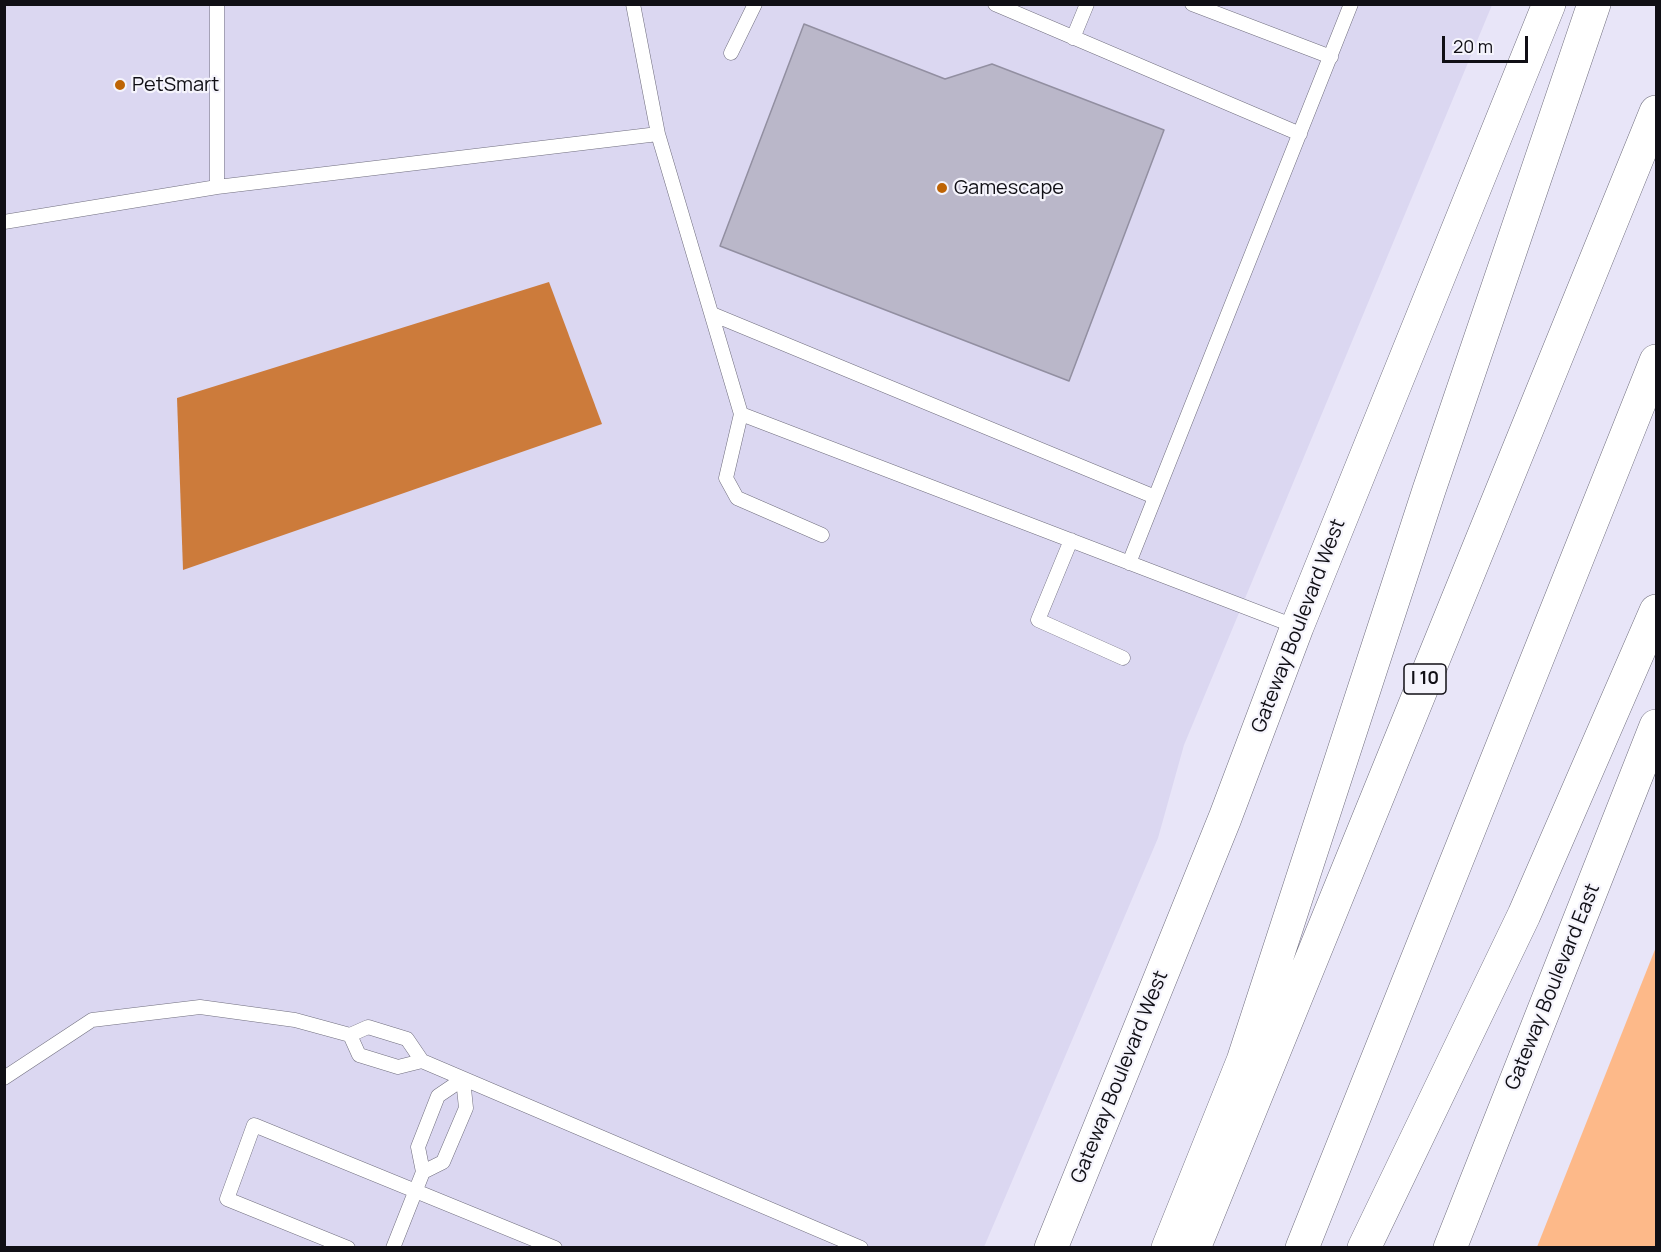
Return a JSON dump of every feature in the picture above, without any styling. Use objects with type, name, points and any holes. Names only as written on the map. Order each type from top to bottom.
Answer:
[{"type":"main road","name":"Gateway Boulevard West","points":[[1051,1248],[1225,818],[1297,627],[1549,4]]},
{"type":"main road","points":[[1168,1248],[1243,1061],[1429,490],[1594,4]]},
{"type":"main road","name":"I 10","points":[[1194,1248],[1656,112]]},
{"type":"main road","points":[[1302,1248],[1656,361]]},
{"type":"main road","points":[[1364,1248],[1524,915],[1656,611]]},
{"type":"main road","name":"Gateway Boulevard East","points":[[1450,1248],[1656,726]]},
{"type":"lane","points":[[217,4],[217,187]]},
{"type":"lane","points":[[633,4],[658,134],[741,414],[726,478],[737,498],[822,536]]},
{"type":"lane","points":[[731,53],[754,4]]},
{"type":"lane","points":[[995,4],[1300,134]]},
{"type":"lane","points":[[1073,38],[1087,4]]},
{"type":"lane","points":[[1192,4],[1330,57]]},
{"type":"lane","points":[[1129,563],[1351,4]]},
{"type":"lane","points":[[4,222],[217,187],[658,134]]},
{"type":"lane","points":[[712,314],[1155,497]]},
{"type":"lane","points":[[741,414],[1297,627]]},
{"type":"lane","points":[[1071,540],[1038,620],[1123,658]]},
{"type":"lane","points":[[4,1078],[92,1020],[200,1007],[295,1020],[350,1035],[368,1027],[407,1039],[422,1061],[861,1248]]},
{"type":"lane","points":[[350,1035],[359,1055],[398,1067],[422,1061]]},
{"type":"lane","points":[[423,1172],[443,1162],[466,1108],[463,1079]]},
{"type":"lane","points":[[393,1248],[423,1172],[418,1147],[438,1096],[463,1079]]},
{"type":"lane","points":[[348,1248],[227,1199],[254,1125],[555,1248]]},
{"type":"shaded area","points":[[5,5],[1492,5],[1184,745],[1158,838],[984,1247],[5,1248]]},
{"type":"shaded area","points":[[549,282],[602,424],[183,570],[177,398]]},
{"type":"shaded area","points":[[1656,947],[1656,1247],[1537,1247]]},
{"type":"building","name":"Gamescape","points":[[804,24],[945,79],[992,64],[1164,130],[1069,381],[720,246]]},
{"type":"place","name":"PetSmart","points":[[120,85]]},
{"type":"place","name":"Gamescape","points":[[942,188]]}]
